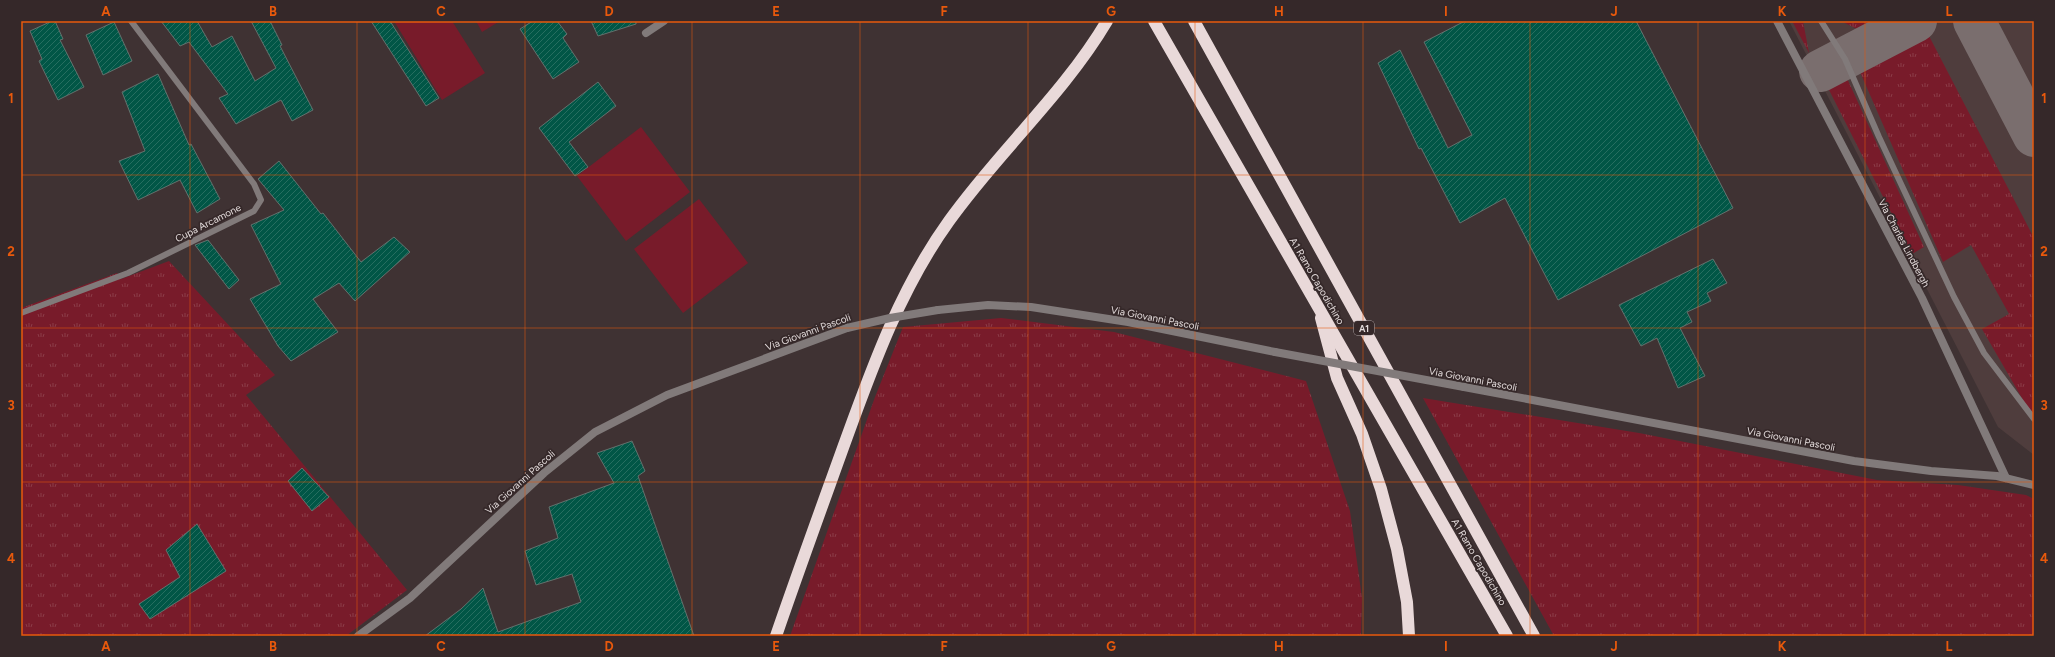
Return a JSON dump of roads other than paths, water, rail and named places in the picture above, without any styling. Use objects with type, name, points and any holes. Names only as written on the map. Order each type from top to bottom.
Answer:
[{"type":"highway","points":[[776,636],[872,369],[900,304],[915,276],[949,221],[1054,95],[1091,48],[1107,21]]},
{"type":"highway","name":"A1 Ramo Capodichino","points":[[1194,21],[1534,636]]},
{"type":"highway","name":"A1 Ramo Capodichino","points":[[1156,24],[1507,636]]},
{"type":"highway","points":[[1317,304],[1337,378],[1362,434],[1381,489],[1397,549],[1407,602],[1410,636]]},
{"type":"street","points":[[646,33],[664,21]]},
{"type":"street","name":"Via Charles Lindbergh","points":[[1777,21],[1922,298],[2006,478]]},
{"type":"street","name":"Via Giovanni Pascoli","points":[[358,636],[368,633],[410,598],[544,473],[595,432],[667,395],[847,328],[890,318],[938,310],[988,305],[1031,307],[1128,322],[1275,352],[1854,461],[2006,478],[2034,485]]},
{"type":"lane","name":"Cupa Arcamone","points":[[21,312],[128,273],[166,256],[254,211],[261,200],[254,184],[131,21]]},
{"type":"lane","points":[[1821,21],[1845,59],[1879,137],[1954,297],[1984,353],[2034,419]]}]
